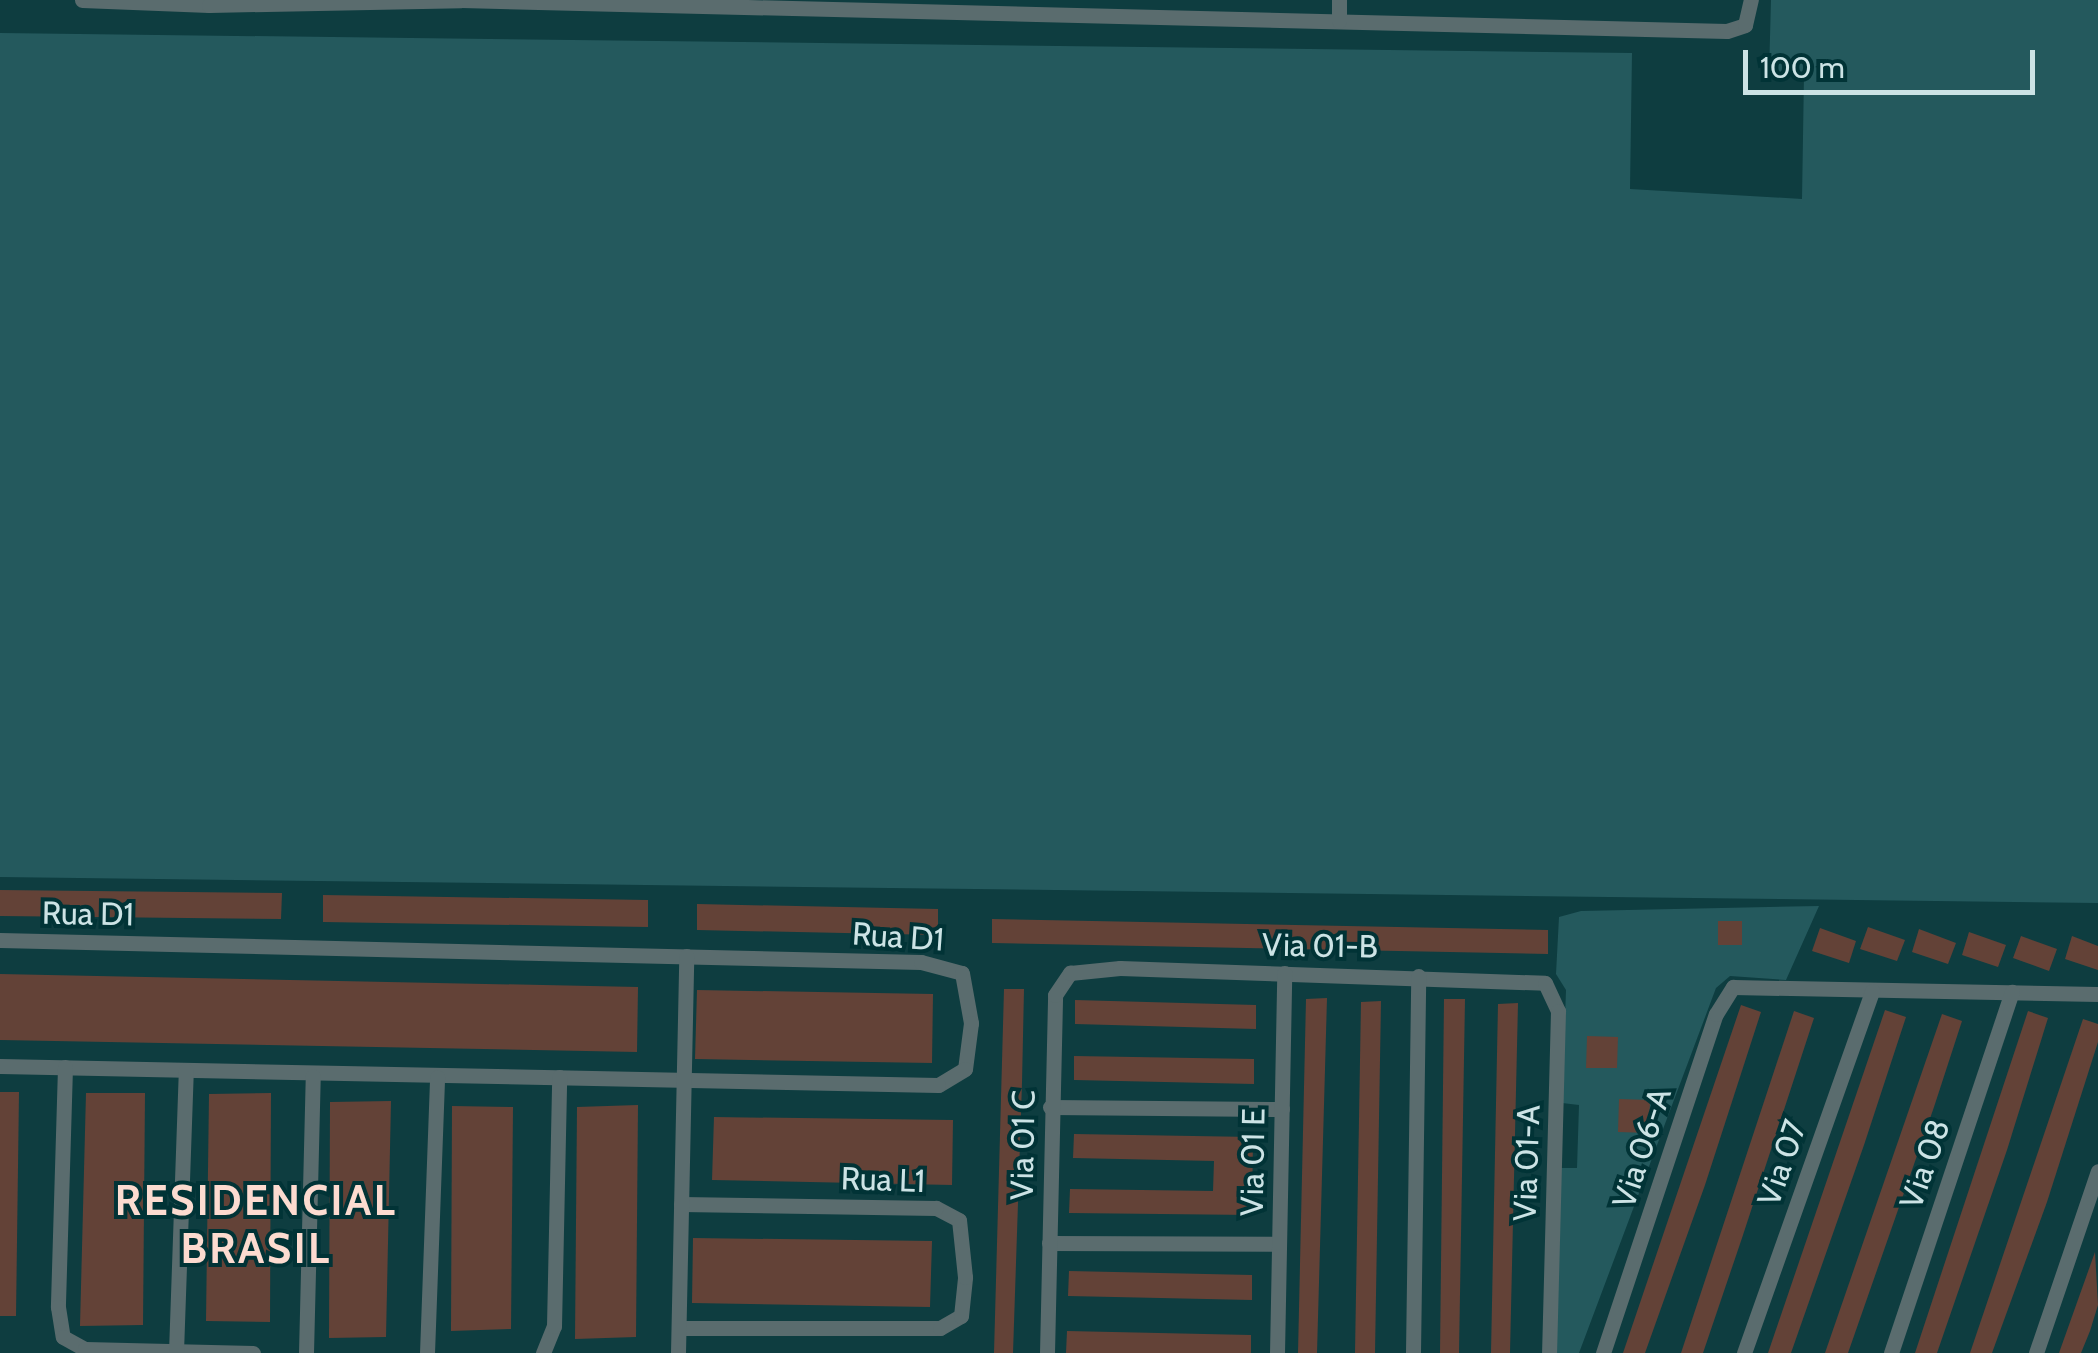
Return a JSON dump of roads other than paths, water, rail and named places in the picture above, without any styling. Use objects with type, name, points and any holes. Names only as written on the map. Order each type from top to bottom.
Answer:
[{"type":"street","points":[[82,0],[1211,8],[1339,21],[1727,31],[1746,25],[1751,0]]},
{"type":"street","points":[[1339,0],[1339,21]]},
{"type":"street","name":"Rua D1","points":[[0,940],[952,966],[966,980],[971,1023],[965,1069],[938,1085],[313,1076],[0,1066]]},
{"type":"street","points":[[678,1353],[686,956]]},
{"type":"street","name":"Via 01-B","points":[[1098,969],[1542,981]]},
{"type":"street","name":"Via 01 C","points":[[1047,1353],[1050,1107],[1056,990],[1070,973],[1098,969]]},
{"type":"street","name":"Via 01 E","points":[[1277,1353],[1284,973]]},
{"type":"street","points":[[1413,1353],[1418,976]]},
{"type":"street","name":"Via 01-A","points":[[1542,981],[1558,1011],[1550,1352]]},
{"type":"street","name":"Via 06-A","points":[[1603,1353],[1716,1014],[1733,987],[1756,984],[1872,990]]},
{"type":"street","points":[[1872,990],[2098,994]]},
{"type":"street","name":"Via 07","points":[[1744,1353],[1872,990]]},
{"type":"street","name":"Via 08","points":[[1891,1353],[2012,992]]},
{"type":"street","points":[[65,1067],[58,1307],[62,1348],[253,1353]]},
{"type":"street","points":[[176,1352],[186,1070]]},
{"type":"street","points":[[306,1353],[313,1076]]},
{"type":"street","points":[[427,1353],[437,1076]]},
{"type":"street","points":[[543,1353],[552,1338],[556,1296],[558,1077]]},
{"type":"street","points":[[1050,1107],[1282,1109]]},
{"type":"street","points":[[2036,1353],[2098,1171]]},
{"type":"street","name":"Rua L1","points":[[679,1328],[940,1328],[958,1320],[963,1308],[964,1239],[953,1213],[920,1207],[681,1204]]},
{"type":"street","points":[[1048,1243],[1279,1244]]},
{"type":"district","name":"RESIDENCIAL BRASIL","points":[[256,1224]]}]
